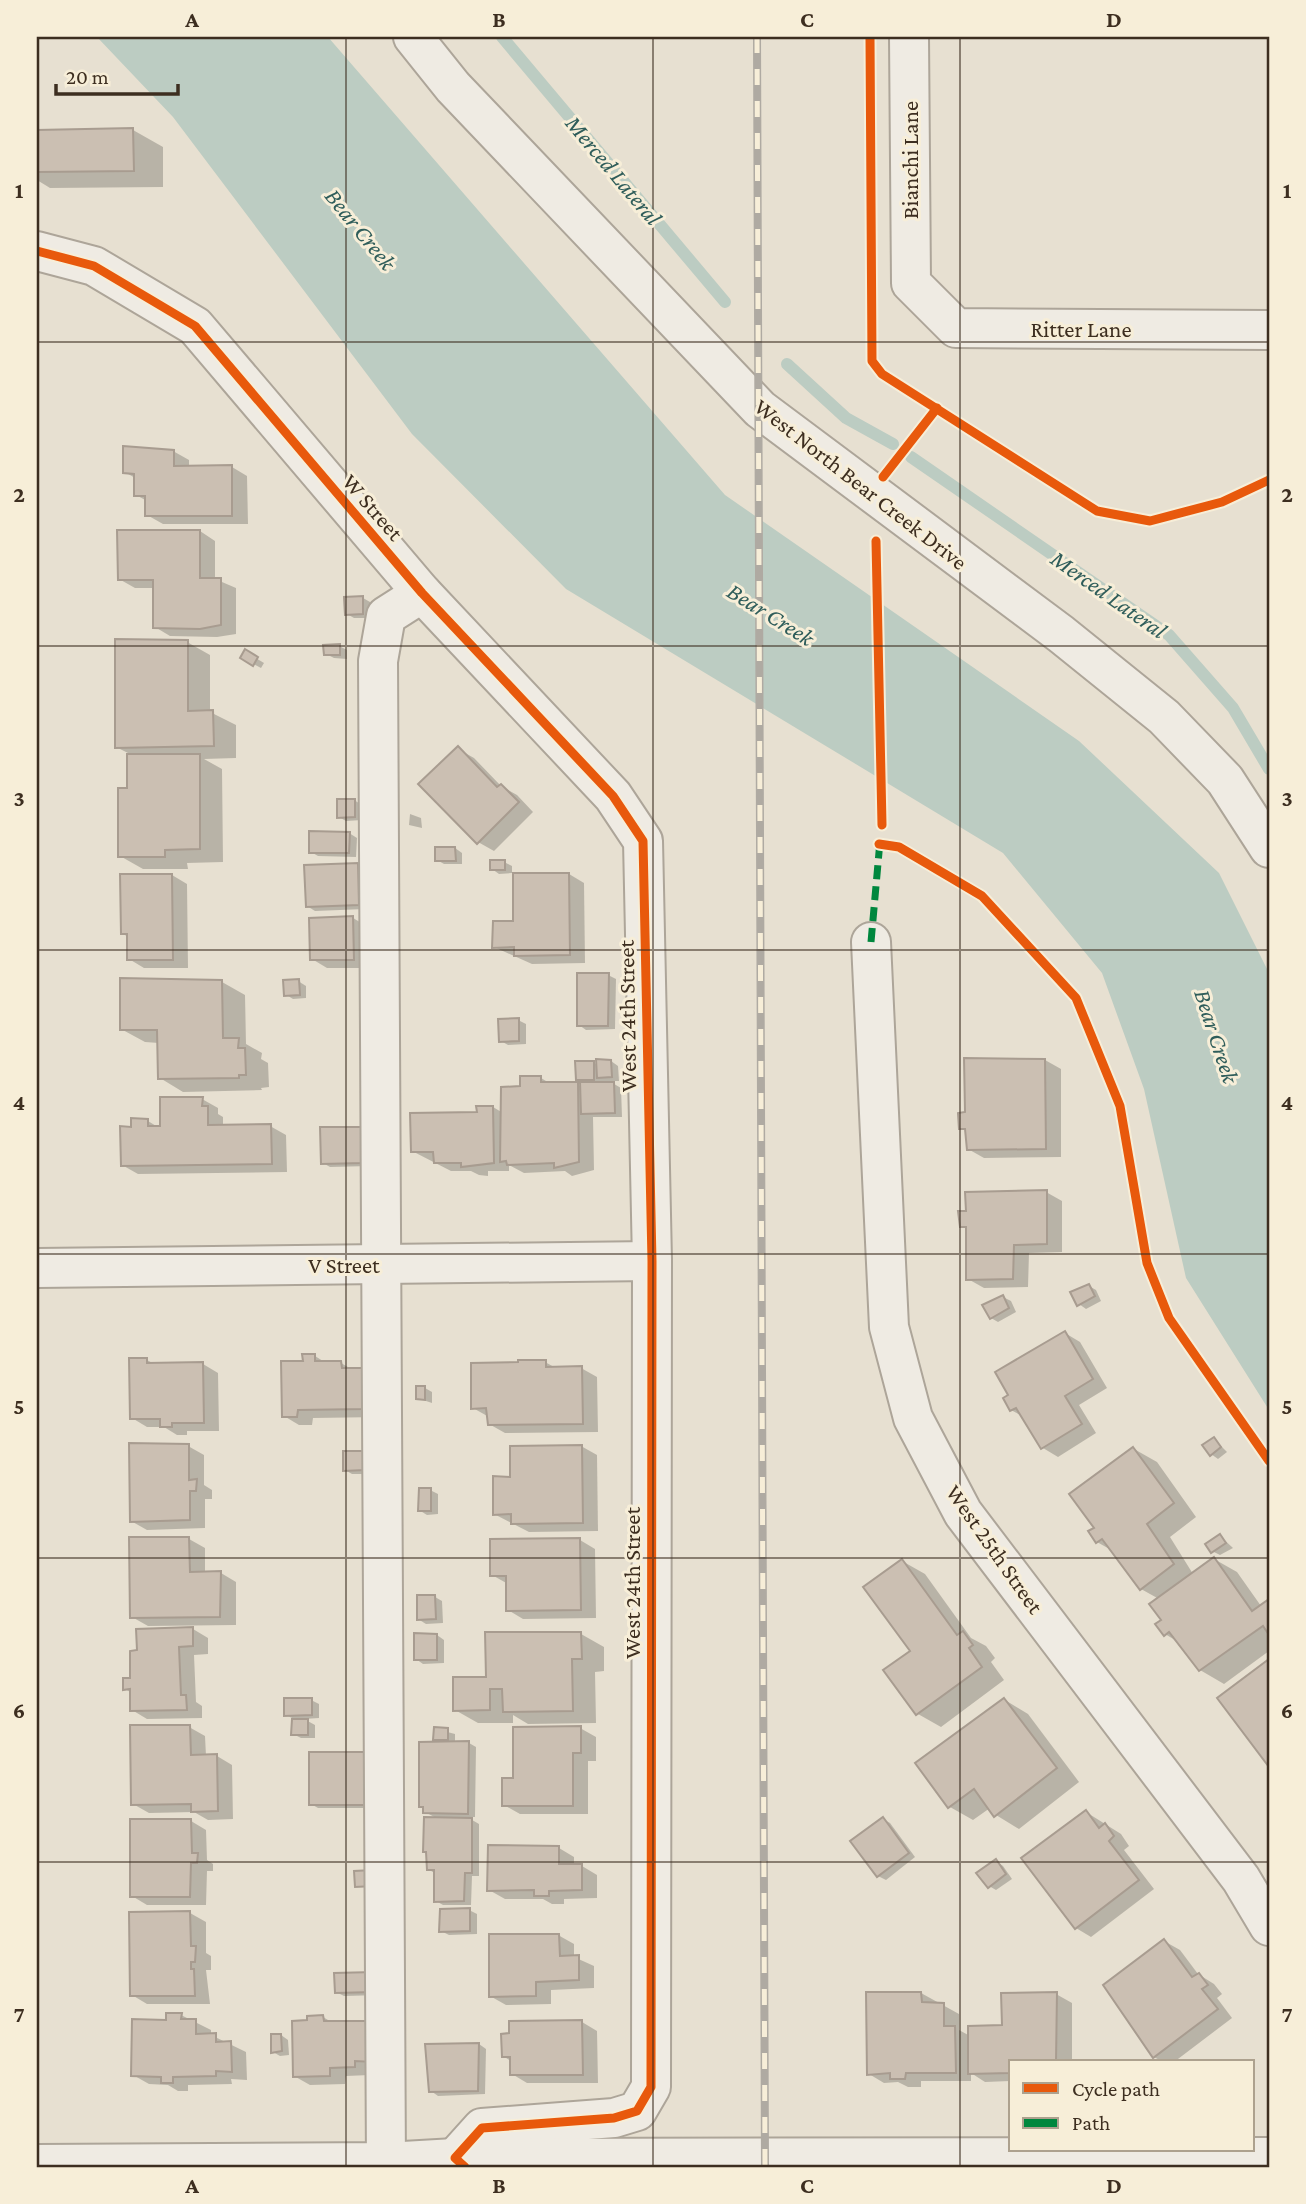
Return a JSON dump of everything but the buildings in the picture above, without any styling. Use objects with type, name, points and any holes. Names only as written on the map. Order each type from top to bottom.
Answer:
[{"type":"street","name":"West North Bear Creek Drive","points":[[412,37],[453,87],[760,409],[1060,634],[1164,717],[1226,780],[1269,848]]},
{"type":"street","name":"Bianchi Lane","points":[[909,37],[911,284]]},
{"type":"street","name":"W Street","points":[[37,251],[94,266],[195,326],[422,593],[613,796],[643,841]]},
{"type":"street","name":"Ritter Lane","points":[[911,284],[956,328],[1269,330]]},
{"type":"street","points":[[386,2165],[378,661],[386,616],[422,593]]},
{"type":"street","name":"West 24th Street","points":[[460,2163],[482,2128],[614,2118],[636,2111],[651,2087],[652,1261],[643,841]]},
{"type":"street","name":"West 25th Street","points":[[871,942],[889,1327],[913,1418],[963,1514],[1241,1879],[1269,1926]]},
{"type":"street","name":"V Street","points":[[37,1268],[652,1261]]},
{"type":"street","points":[[37,2165],[900,2163],[1269,2157]]},
{"type":"water","name":"Bear Creek","points":[[97,37],[328,37],[725,495],[1079,741],[1219,873],[1269,973],[1269,1410],[1186,1278],[1144,1089],[1102,973],[1003,853],[566,589],[412,434],[173,117]]},
{"type":"waterway","name":"Merced Lateral","points":[[502,37],[725,302]]},
{"type":"waterway","name":"Merced Lateral","points":[[787,364],[846,418],[893,444]]},
{"type":"waterway","name":"Merced Lateral","points":[[911,457],[1169,635],[1233,708],[1269,769]]},
{"type":"railway","points":[[757,37],[765,2167]]},
{"type":"marked path","points":[[871,942],[880,841]]},
{"type":"cycle path","points":[[870,37],[872,361],[882,374],[1097,511],[1150,521],[1222,502],[1269,480]]},
{"type":"cycle path","points":[[37,251],[94,266],[195,326],[422,593],[613,796],[643,841],[652,1261],[651,2087],[637,2111],[614,2118],[482,2128],[455,2158],[465,2167]]},
{"type":"cycle path","points":[[883,477],[937,408]]},
{"type":"cycle path","points":[[876,541],[882,825]]},
{"type":"cycle path","points":[[879,844],[899,847],[982,896],[1076,998],[1120,1106],[1147,1263],[1169,1318],[1269,1461]]}]
